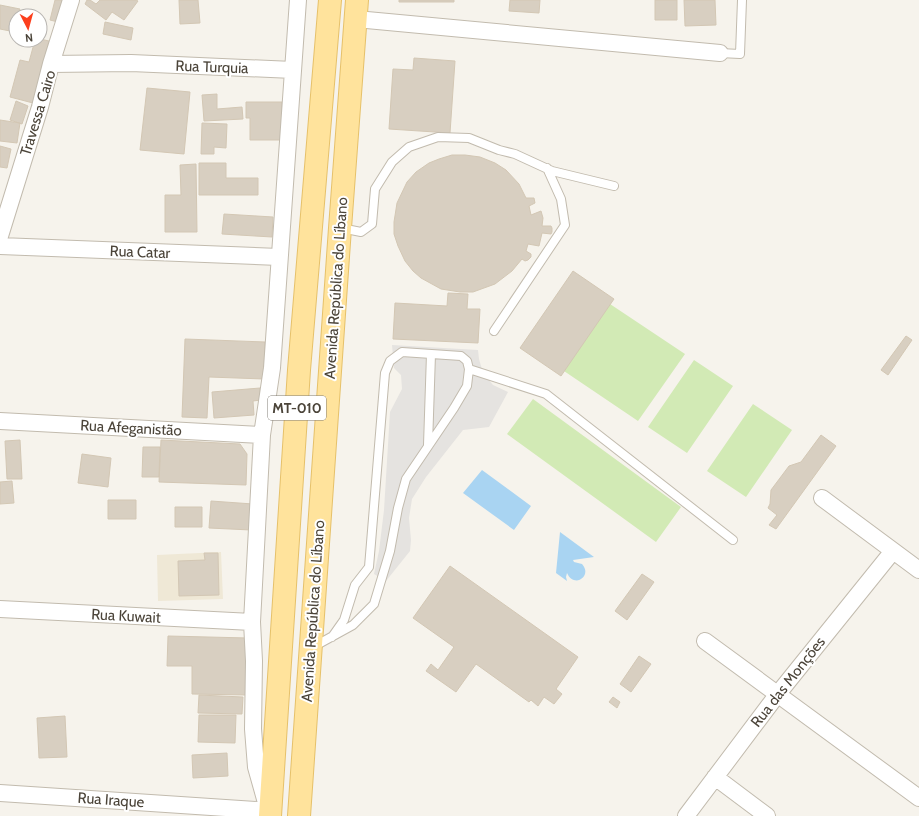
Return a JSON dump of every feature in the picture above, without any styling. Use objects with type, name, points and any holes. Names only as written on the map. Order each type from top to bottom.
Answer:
[{"type":"main road","name":"Avenida República do Líbano","points":[[270,813],[299,370],[330,0]]},
{"type":"main road","name":"Avenida República do Líbano","points":[[299,816],[340,228],[357,9]]},
{"type":"street","points":[[51,64],[71,0]]},
{"type":"street","points":[[270,813],[256,767],[253,729],[254,661],[252,622],[262,435],[272,368],[298,0]]},
{"type":"street","points":[[357,9],[720,53]]},
{"type":"street","name":"Travessa Cairo","points":[[0,236],[40,107],[51,64],[131,63]]},
{"type":"street","name":"Rua Turquia","points":[[131,63],[293,70]]},
{"type":"street","name":"Rua Catar","points":[[0,246],[279,257]]},
{"type":"street","points":[[272,368],[299,370]]},
{"type":"street","name":"Rua Afeganistão","points":[[0,421],[262,435]]},
{"type":"street","points":[[822,498],[919,570]]},
{"type":"street","name":"Rua das Monções","points":[[686,816],[777,695],[893,551]]},
{"type":"street","name":"Rua Kuwait","points":[[0,609],[252,622]]},
{"type":"street","points":[[705,641],[919,798]]},
{"type":"street","points":[[715,777],[767,816]]},
{"type":"street","name":"Rua Iraque","points":[[0,793],[270,813]]},
{"type":"lane","points":[[720,53],[740,54],[742,0]]},
{"type":"lane","points":[[340,228],[362,232],[372,224],[375,189],[392,162],[409,148],[438,137],[469,138],[499,150],[515,154],[547,168],[614,186]]},
{"type":"lane","points":[[494,331],[564,225],[561,199],[547,168]]},
{"type":"lane","points":[[310,649],[332,637],[353,625],[374,604],[390,551],[398,508],[406,479],[467,386],[469,369],[467,361],[461,356],[402,352],[390,361],[385,373],[369,567],[355,585],[344,620],[332,637]]},
{"type":"lane","points":[[428,446],[430,354]]},
{"type":"lane","points":[[469,369],[546,394],[733,540]]},
{"type":"shaded area","points":[[392,345],[478,350],[483,373],[493,385],[508,392],[489,427],[463,430],[426,477],[412,499],[409,518],[411,540],[410,551],[386,581],[374,574],[379,551],[384,510],[390,412],[402,389],[401,375],[394,368]]},
{"type":"shaded area","points":[[221,552],[223,599],[158,601],[157,555]]},
{"type":"green space","points":[[607,302],[685,354],[638,421],[561,369]]},
{"type":"green space","points":[[694,360],[733,386],[687,453],[648,427]]},
{"type":"green space","points":[[533,399],[681,507],[656,542],[507,434]]},
{"type":"green space","points":[[753,404],[792,430],[746,497],[707,471]]},
{"type":"water","points":[[482,470],[531,506],[514,530],[463,493]]},
{"type":"water","points":[[560,532],[594,557],[573,560],[574,562],[582,564],[585,568],[584,576],[581,579],[574,580],[570,578],[567,573],[567,581],[556,573]]},
{"type":"building","points":[[55,0],[67,0],[62,23],[50,20]]},
{"type":"building","points":[[87,0],[90,0],[96,4],[100,0],[138,1],[124,20],[112,12],[106,20],[85,4]]},
{"type":"building","points":[[179,0],[198,0],[200,23],[180,24]]},
{"type":"building","points":[[399,0],[454,0],[454,2],[399,2]]},
{"type":"building","points":[[510,0],[540,0],[539,13],[509,11]]},
{"type":"building","points":[[655,0],[677,0],[677,20],[655,20]]},
{"type":"building","points":[[684,0],[715,0],[716,25],[685,26]]},
{"type":"building","points":[[0,5],[15,8],[8,8],[8,31],[0,29]]},
{"type":"building","points":[[105,22],[133,28],[131,40],[103,34]]},
{"type":"building","points":[[33,48],[47,48],[33,103],[10,97],[20,60],[29,62]]},
{"type":"building","points":[[414,58],[455,61],[450,133],[389,129],[393,69],[413,70]]},
{"type":"building","points":[[147,88],[190,92],[184,154],[140,150]]},
{"type":"building","points":[[217,94],[217,109],[242,107],[243,119],[204,121],[202,95]]},
{"type":"building","points":[[16,101],[28,106],[22,124],[10,120]]},
{"type":"building","points":[[246,102],[282,102],[283,140],[250,140],[250,118],[246,118]]},
{"type":"building","points":[[0,120],[20,123],[17,143],[0,141]]},
{"type":"building","points":[[202,123],[227,124],[226,148],[214,147],[214,154],[201,154]]},
{"type":"building","points":[[0,146],[11,149],[7,168],[0,167]]},
{"type":"building","points":[[452,155],[480,157],[495,163],[506,170],[519,184],[526,198],[534,198],[535,203],[529,206],[531,215],[541,211],[543,218],[542,226],[551,226],[552,228],[551,234],[542,233],[539,246],[528,244],[526,251],[531,254],[531,257],[528,260],[525,261],[522,259],[512,271],[495,284],[473,292],[460,292],[441,289],[421,278],[405,261],[394,234],[397,203],[407,182],[416,172],[429,163]]},
{"type":"building","points":[[199,163],[226,163],[226,178],[258,178],[258,195],[199,195]]},
{"type":"building","points":[[196,164],[197,232],[165,232],[165,195],[181,195],[180,165]]},
{"type":"building","points":[[224,214],[273,217],[272,237],[222,234]]},
{"type":"building","points":[[573,271],[614,299],[561,376],[520,348]]},
{"type":"building","points":[[448,293],[468,294],[467,309],[480,309],[478,343],[393,339],[395,303],[447,306]]},
{"type":"building","points":[[906,336],[912,340],[888,375],[881,370]]},
{"type":"building","points":[[185,339],[265,342],[264,379],[209,377],[207,418],[182,417]]},
{"type":"building","points":[[260,388],[261,400],[253,401],[254,415],[214,418],[212,392]]},
{"type":"building","points":[[821,435],[836,446],[776,529],[769,525],[777,515],[768,508],[770,504],[771,490],[789,466],[801,462]]},
{"type":"building","points":[[20,440],[22,479],[7,479],[5,441]]},
{"type":"building","points":[[161,440],[240,444],[247,454],[246,485],[159,482]]},
{"type":"building","points":[[143,447],[160,447],[159,477],[142,477]]},
{"type":"building","points":[[82,454],[111,458],[108,487],[78,483]]},
{"type":"building","points":[[12,481],[14,503],[0,504],[0,482]]},
{"type":"building","points":[[108,500],[136,500],[136,519],[108,519]]},
{"type":"building","points":[[211,501],[253,504],[251,530],[209,528]]},
{"type":"building","points":[[175,507],[202,507],[202,527],[175,527]]},
{"type":"building","points":[[204,553],[218,553],[219,595],[179,596],[178,561],[205,560]]},
{"type":"building","points":[[450,566],[578,657],[556,689],[562,694],[554,704],[544,697],[538,706],[531,700],[529,702],[476,664],[456,692],[426,671],[431,664],[438,670],[454,647],[413,618]]},
{"type":"building","points":[[642,574],[654,582],[627,620],[615,611]]},
{"type":"building","points":[[168,636],[248,638],[247,695],[192,694],[192,666],[167,666]]},
{"type":"building","points":[[639,656],[651,664],[631,692],[620,684]]},
{"type":"building","points":[[199,695],[243,697],[242,714],[198,713]]},
{"type":"building","points":[[613,697],[620,702],[617,708],[609,702]]},
{"type":"building","points":[[199,715],[236,715],[235,743],[198,742]]},
{"type":"building","points":[[65,716],[67,757],[39,758],[37,718]]},
{"type":"building","points":[[227,753],[228,776],[193,778],[192,755]]}]
